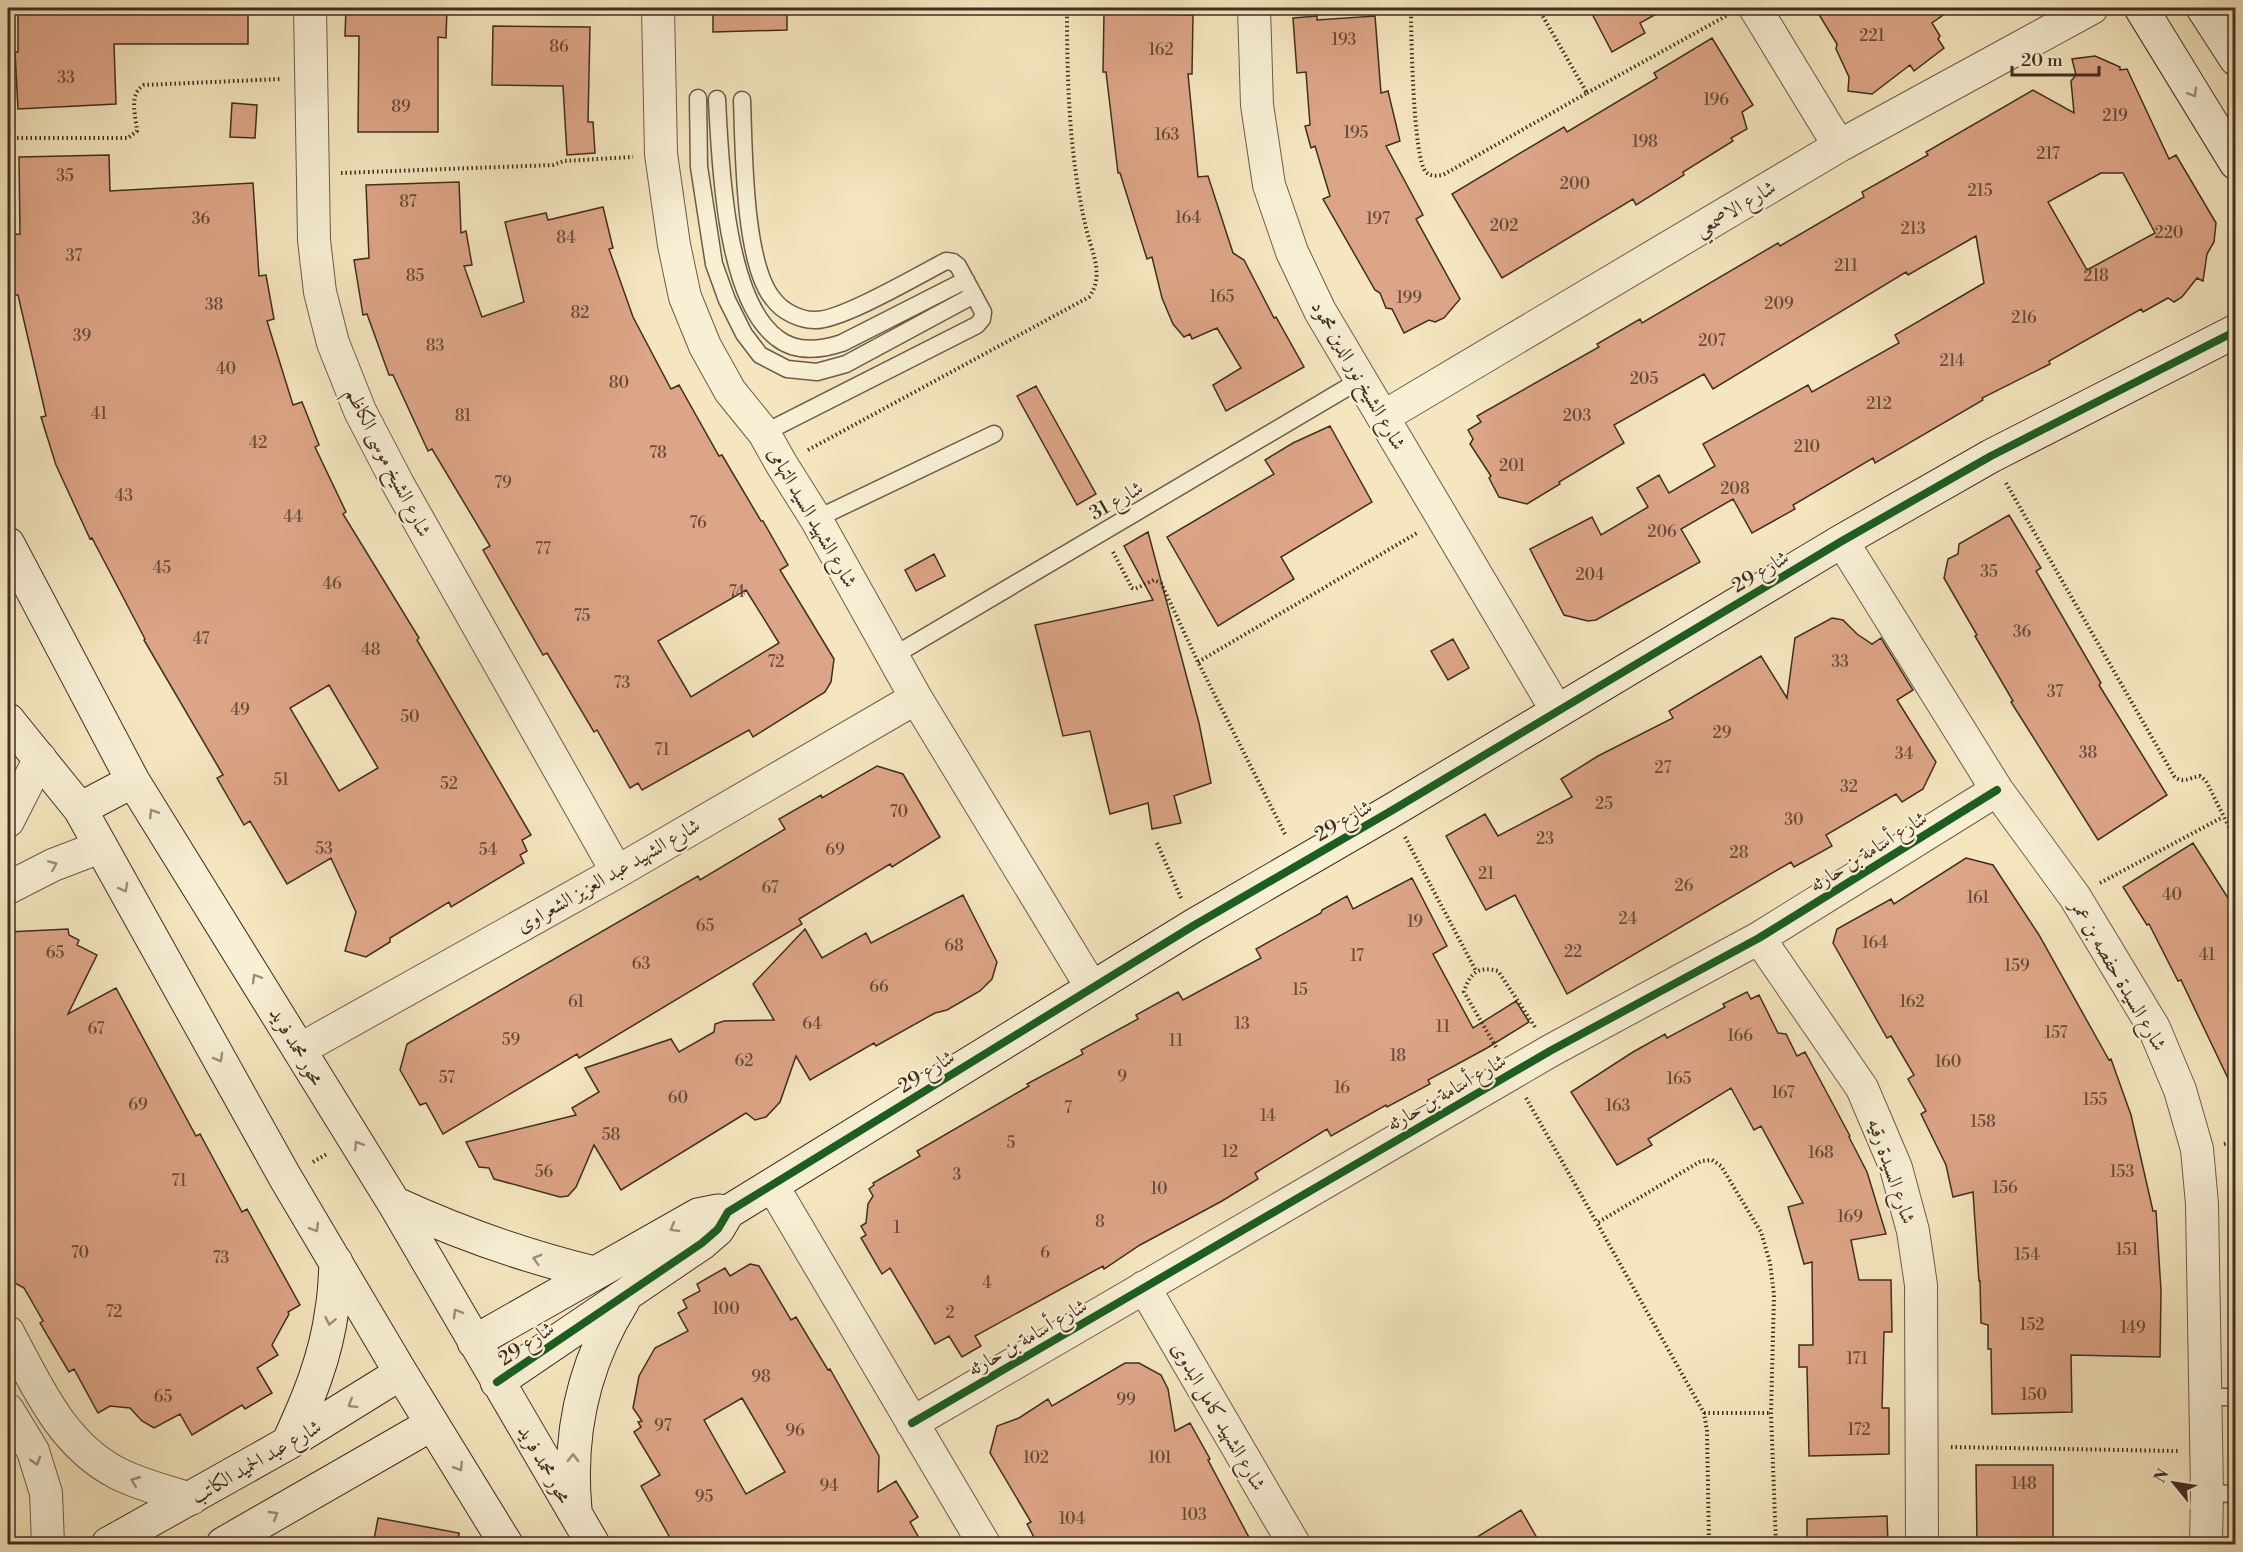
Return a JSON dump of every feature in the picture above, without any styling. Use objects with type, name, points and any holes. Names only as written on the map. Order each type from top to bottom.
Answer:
[{"type":"street","name":"شارع الشيخ موسى الكاظم","points":[[310,8],[314,240],[320,292],[333,343],[360,411],[398,484],[617,872]]},
{"type":"street","name":"شارع الشهيد السيد التهامى","points":[[658,8],[661,154],[674,244],[685,297],[705,346],[725,382],[764,433],[816,519],[916,698],[1092,988]]},
{"type":"street","name":"شارع الشيخ نور الدين محمود","points":[[1254,8],[1257,105],[1269,185],[1292,252],[1320,311],[1557,711]]},
{"type":"street","name":"شارع الاصمعي","points":[[1383,417],[1839,146],[2092,8]]},
{"type":"street","points":[[2141,8],[2235,163]]},
{"type":"street","points":[[2203,8],[2235,59]]},
{"type":"street","points":[[1743,10],[1839,146]]},
{"type":"street","name":"شارع 29","points":[[497,1382],[710,1236],[718,1229],[728,1212],[1193,926],[1391,811],[1842,541],[1991,456],[2235,332]]},
{"type":"street","name":"شارع السيدة حفصه بن عمر","points":[[1842,541],[1997,790],[2075,897],[2154,1028],[2180,1090],[2197,1149],[2220,1397],[2206,1452],[2221,1494],[2206,1545]]},
{"type":"street","name":"محور محمد فريد","points":[[8,544],[134,781],[393,1203],[593,1545]]},
{"type":"street","name":"شارع الشهيد عبد العزيز الشعراوى","points":[[299,1050],[617,872],[916,698]]},
{"type":"street","points":[[8,720],[80,809],[285,1177],[401,1373],[507,1545]]},
{"type":"street","points":[[8,820],[40,758]]},
{"type":"street","points":[[80,809],[134,781]]},
{"type":"street","name":"شارع أسامة بن حارثه","points":[[912,1423],[1511,1073],[1759,938],[1997,790]]},
{"type":"street","points":[[8,888],[53,865],[100,847]]},
{"type":"street","name":"شارع السيدة رقيه","points":[[1759,938],[1862,1088],[1896,1168],[1913,1231],[1921,1285],[1922,1545]]},
{"type":"street","points":[[772,1185],[984,1545]]},
{"type":"street","points":[[393,1203],[512,1251],[594,1273]]},
{"type":"street","name":"شارع 29","points":[[474,1342],[698,1215],[718,1210],[728,1212]]},
{"type":"street","points":[[288,1443],[308,1400],[323,1355],[332,1309],[336,1262]]},
{"type":"street","name":"شارع الشهيد كامل البدوى","points":[[1144,1287],[1294,1545]]},
{"type":"street","points":[[576,1517],[573,1450],[584,1384],[595,1352],[628,1293]]},
{"type":"street","points":[[8,1332],[56,1419],[79,1445],[115,1472],[143,1484],[191,1499]]},
{"type":"street","name":"شارع عبد الحميد الكاتب","points":[[108,1545],[288,1443],[401,1373]]},
{"type":"street","points":[[8,1410],[33,1451],[46,1493],[48,1545]]},
{"type":"street","points":[[223,1545],[432,1424]]},
{"type":"lane","points":[[698,98],[699,167],[714,264],[727,300],[744,334],[760,355],[787,369],[817,372],[846,364],[970,288]]},
{"type":"lane","points":[[717,99],[720,161],[734,258],[746,292],[762,325],[778,340],[799,348],[821,350],[970,288]]},
{"type":"lane","points":[[742,100],[753,252],[762,281],[774,301],[791,314],[813,320],[836,317],[946,261],[958,266],[983,312],[982,320],[977,325],[764,433]]},
{"type":"lane","name":"شارع 31","points":[[893,656],[1360,380]]},
{"type":"lane","points":[[816,519],[994,434]]},
{"type":"path","points":[[782,465],[1089,297],[1096,288],[1097,272],[1074,161],[1067,95],[1067,8]]},
{"type":"path","points":[[1411,8],[1415,105],[1421,162],[1425,171],[1433,176],[1443,174],[1587,93],[1743,10]]},
{"type":"path","points":[[1538,8],[1587,93]]},
{"type":"path","points":[[8,138],[128,138],[137,131],[134,96],[137,89],[144,85],[312,78]]},
{"type":"path","points":[[313,174],[554,165],[564,162],[661,154]]},
{"type":"path","points":[[1991,456],[2174,776],[2178,780],[2185,781],[2200,776],[2206,781],[2235,841]]},
{"type":"path","points":[[1198,662],[1443,518]]},
{"type":"path","points":[[1102,532],[1132,588],[1135,589],[1154,580],[1161,583],[1198,662],[1300,864]]},
{"type":"path","points":[[1391,811],[1476,972]]},
{"type":"path","points":[[2075,897],[2223,817]]},
{"type":"path","points":[[1157,843],[1193,926]]},
{"type":"path","points":[[1550,1051],[1498,971],[1487,968],[1476,972],[1467,980],[1464,992],[1704,1413],[1707,1431],[1709,1545]]},
{"type":"path","points":[[285,1177],[354,1140]]},
{"type":"path","points":[[1597,1223],[1701,1161],[1712,1160],[1721,1166],[1761,1232],[1770,1263],[1774,1295],[1771,1413],[1776,1545]]},
{"type":"path","points":[[1704,1413],[1771,1413]]},
{"type":"path","points":[[1921,1446],[2206,1452]]},
{"type":"building","points":[[18,8],[248,8],[248,44],[114,44],[116,104],[18,109],[15,52],[18,52]]},
{"type":"building","points":[[346,8],[447,8],[446,38],[438,37],[438,132],[358,132],[359,36],[345,36]]},
{"type":"building","points":[[713,8],[787,8],[787,30],[713,32]]},
{"type":"building","points":[[1589,8],[1667,8],[1640,23],[1645,33],[1612,52]]},
{"type":"building","points":[[1815,8],[1953,8],[1932,23],[1944,48],[1914,71],[1910,65],[1872,94],[1848,91],[1849,77],[1836,49],[1837,44]]},
{"type":"building","points":[[1104,13],[1193,15],[1192,74],[1188,74],[1198,177],[1208,176],[1233,253],[1244,260],[1274,318],[1276,317],[1304,367],[1226,411],[1213,385],[1241,368],[1217,328],[1192,339],[1190,334],[1184,337],[1173,324],[1162,298],[1152,257],[1147,259],[1120,173],[1118,173],[1106,72],[1103,72]]},
{"type":"building","points":[[1317,16],[1317,20],[1375,16],[1381,93],[1388,91],[1400,141],[1386,146],[1423,215],[1416,219],[1460,299],[1444,318],[1435,322],[1429,320],[1404,333],[1392,309],[1386,308],[1380,293],[1375,290],[1323,199],[1330,196],[1315,146],[1311,148],[1305,126],[1310,125],[1306,72],[1297,73],[1293,18]]},
{"type":"building","points":[[493,26],[590,27],[588,122],[593,122],[595,153],[567,155],[563,86],[492,85]]},
{"type":"building","points":[[1712,38],[1753,105],[1742,112],[1747,129],[1731,138],[1733,141],[1683,172],[1684,175],[1636,205],[1633,199],[1502,278],[1452,194],[1564,127],[1567,132],[1657,78],[1654,73]]},
{"type":"building","points":[[2095,56],[2120,67],[2120,70],[2127,69],[2169,159],[2176,155],[2216,223],[2214,242],[2207,254],[2203,281],[2197,278],[2182,297],[2174,302],[2168,298],[2143,312],[2141,309],[2049,361],[2050,364],[1982,398],[1983,400],[1875,463],[1873,458],[1793,505],[1795,509],[1752,533],[1733,499],[1681,529],[1700,562],[1596,620],[1588,621],[1564,615],[1530,549],[1592,517],[1601,535],[1648,507],[1637,488],[1659,475],[1669,493],[1715,466],[1703,444],[1808,385],[1812,392],[1899,343],[1895,335],[1984,283],[1976,236],[1908,275],[1906,272],[1713,389],[1704,374],[1614,425],[1624,443],[1527,504],[1499,497],[1489,478],[1491,476],[1470,444],[1473,439],[1468,430],[1481,422],[1477,416],[1599,347],[1597,344],[1640,319],[1642,323],[1778,243],[1780,246],[1864,197],[1862,192],[1928,155],[1926,152],[2033,90],[2074,113],[2071,81],[2076,75],[2072,59]],"holes":[[[2101,173],[2123,173],[2155,233],[2087,270],[2048,202]]]},
{"type":"building","points":[[232,103],[257,105],[255,138],[230,137]]},
{"type":"building","points":[[109,155],[110,191],[253,183],[259,276],[266,275],[274,319],[267,321],[293,405],[302,402],[319,445],[315,447],[346,512],[343,514],[419,638],[417,640],[531,835],[522,840],[527,851],[520,855],[524,863],[451,907],[449,902],[390,938],[390,942],[366,957],[345,951],[356,912],[331,858],[287,884],[250,821],[244,825],[217,778],[223,775],[144,640],[92,538],[90,539],[56,465],[41,417],[46,416],[18,295],[10,295],[8,235],[20,234],[19,157]],"holes":[[[329,685],[378,768],[339,791],[290,708]]]},
{"type":"building","points":[[459,182],[461,233],[466,231],[472,265],[464,266],[482,317],[524,302],[505,222],[546,213],[548,220],[603,207],[613,248],[609,249],[633,317],[671,389],[679,385],[719,456],[722,455],[763,521],[788,565],[780,570],[834,659],[831,682],[825,692],[753,737],[749,730],[642,790],[638,783],[630,788],[597,730],[594,732],[547,653],[543,655],[483,550],[490,546],[432,449],[428,451],[393,375],[389,375],[367,314],[363,315],[354,260],[369,258],[366,185]],"holes":[[[746,590],[779,643],[691,697],[658,641]]]},
{"type":"building","points":[[1036,386],[1096,494],[1077,505],[1017,396]]},
{"type":"building","points":[[1330,426],[1372,502],[1281,557],[1294,579],[1218,626],[1167,537],[1274,474],[1265,460],[1293,443]]},
{"type":"building","points":[[2009,515],[2041,568],[2036,571],[2101,683],[2099,685],[2167,795],[2098,840],[2011,702],[2013,701],[1944,578],[1948,559],[1958,554],[1959,544]]},
{"type":"building","points":[[1148,532],[1199,723],[1211,783],[1174,796],[1181,823],[1152,829],[1148,803],[1110,814],[1090,731],[1063,736],[1035,625],[1153,600],[1124,546]]},
{"type":"building","points":[[934,554],[945,576],[916,591],[905,570]]},
{"type":"building","points":[[1832,618],[1843,620],[1857,634],[1872,644],[1881,638],[1913,690],[1897,700],[1936,762],[1923,789],[1902,802],[1896,794],[1826,835],[1832,846],[1794,867],[1791,862],[1567,994],[1515,895],[1486,910],[1446,836],[1485,814],[1498,836],[1572,797],[1561,779],[1598,756],[1673,718],[1669,711],[1761,656],[1787,698],[1795,638]]},
{"type":"building","points":[[1453,639],[1469,668],[1448,680],[1431,651]]},
{"type":"building","points":[[877,766],[903,774],[940,837],[892,867],[890,864],[799,919],[802,924],[579,1058],[577,1054],[443,1134],[426,1103],[420,1105],[400,1070],[407,1044],[698,876],[700,880],[785,829],[779,819],[821,795],[822,798]]},
{"type":"building","points":[[2193,843],[2235,909],[2235,1093],[2181,980],[2178,981],[2149,924],[2147,925],[2123,887]]},
{"type":"building","points":[[1966,858],[1993,865],[2039,935],[2109,1060],[2111,1059],[2131,1115],[2153,1211],[2156,1211],[2161,1291],[2160,1357],[2071,1355],[2072,1412],[1992,1414],[1991,1349],[1988,1349],[1988,1325],[1981,1323],[1973,1192],[1953,1197],[1946,1165],[1921,1114],[1926,1111],[1908,1079],[1914,1075],[1891,1036],[1887,1038],[1833,943],[1837,929],[1891,899],[1894,904]]},
{"type":"building","points":[[1412,878],[1447,946],[1433,954],[1473,1028],[1516,1001],[1529,1022],[1428,1080],[1430,1084],[1387,1107],[1386,1105],[1331,1136],[1327,1129],[1255,1173],[1258,1179],[1222,1201],[1140,1245],[1104,1269],[1103,1266],[975,1336],[981,1346],[962,1357],[949,1336],[935,1344],[890,1268],[882,1274],[861,1238],[866,1235],[861,1226],[866,1223],[868,1204],[873,1196],[869,1189],[874,1185],[873,1183],[920,1156],[917,1151],[1029,1086],[1027,1084],[1083,1054],[1081,1050],[1138,1019],[1136,1015],[1178,992],[1183,1000],[1261,958],[1256,949],[1347,896],[1353,909]]},
{"type":"building","points":[[963,895],[997,962],[992,979],[980,991],[947,1010],[935,1013],[876,1046],[874,1043],[810,1080],[796,1056],[780,1102],[766,1117],[755,1120],[746,1113],[621,1190],[594,1145],[576,1187],[568,1196],[560,1197],[494,1179],[489,1168],[479,1167],[466,1142],[576,1115],[572,1108],[599,1092],[585,1068],[671,1039],[679,1052],[714,1032],[715,1024],[724,1021],[774,1020],[753,984],[805,929],[822,958],[866,933],[871,943]]},
{"type":"building","points":[[68,929],[69,935],[79,940],[77,945],[97,955],[68,1014],[116,988],[196,1136],[200,1134],[242,1212],[247,1209],[300,1305],[288,1312],[272,1345],[278,1355],[257,1368],[272,1393],[245,1409],[242,1405],[192,1435],[180,1414],[154,1428],[142,1421],[130,1408],[110,1406],[98,1413],[74,1369],[69,1372],[40,1323],[43,1321],[24,1288],[8,1279],[12,1266],[8,1259],[8,932]]},
{"type":"building","points":[[1747,992],[1751,999],[1759,995],[1778,1033],[1786,1034],[1797,1056],[1805,1052],[1867,1172],[1886,1234],[1851,1240],[1859,1280],[1891,1280],[1892,1332],[1884,1332],[1882,1408],[1889,1408],[1889,1454],[1809,1456],[1807,1367],[1799,1367],[1799,1345],[1813,1345],[1812,1262],[1804,1264],[1788,1207],[1803,1203],[1761,1126],[1754,1130],[1731,1088],[1648,1139],[1652,1145],[1617,1165],[1571,1092],[1633,1052],[1665,1034],[1667,1038],[1725,1007],[1723,1004]]},
{"type":"building","points":[[750,1264],[759,1266],[791,1320],[796,1317],[828,1370],[830,1369],[879,1456],[878,1492],[896,1481],[918,1517],[910,1522],[923,1545],[674,1545],[641,1486],[660,1475],[634,1432],[641,1427],[638,1422],[642,1421],[633,1408],[639,1376],[655,1348],[688,1331],[678,1313],[687,1308],[683,1300],[700,1291],[697,1284],[725,1268],[730,1276]],"holes":[[[742,1398],[785,1472],[746,1494],[704,1420]]]},
{"type":"building","points":[[1125,1363],[1139,1363],[1161,1375],[1168,1389],[1175,1431],[1190,1423],[1253,1545],[1038,1545],[1027,1524],[1031,1522],[990,1453],[997,1426],[1019,1418],[1048,1399],[1052,1406]]},
{"type":"building","points":[[1976,1465],[2053,1465],[2053,1545],[1977,1545]]},
{"type":"building","points":[[1521,1510],[1541,1545],[1464,1545]]},
{"type":"building","points":[[1887,1516],[1888,1545],[1807,1545],[1807,1519]]},
{"type":"building","points":[[378,1518],[459,1533],[458,1545],[373,1545]]},
{"type":"cycle path","points":[[497,1382],[702,1243],[718,1229],[728,1212],[1193,926],[1391,811],[1842,541],[1991,456],[2236,331]]},
{"type":"cycle path","points":[[912,1423],[1550,1051],[1759,938],[1997,790]]}]
